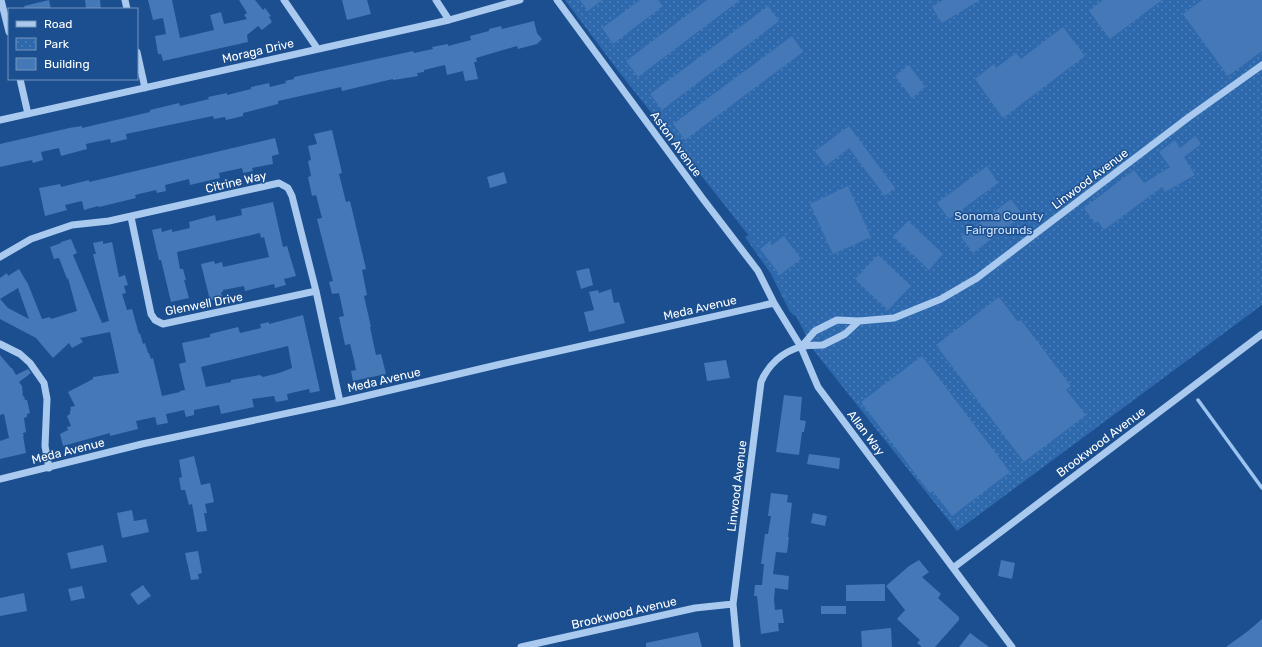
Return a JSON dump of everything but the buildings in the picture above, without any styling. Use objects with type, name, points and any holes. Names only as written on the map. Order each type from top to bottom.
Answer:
[{"type":"street","points":[[1,0],[8,28]]},
{"type":"street","points":[[284,0],[317,48]]},
{"type":"street","points":[[436,0],[449,20]]},
{"type":"street","name":"Moraga Drive","points":[[0,120],[317,48],[449,20],[520,0]]},
{"type":"street","name":"Aston Avenue","points":[[557,0],[758,272],[774,303]]},
{"type":"street","points":[[138,56],[145,88]]},
{"type":"street","name":"Linwood Avenue","points":[[737,647],[733,604],[762,382],[765,372],[771,364],[782,356],[800,347],[815,331],[837,320],[894,318],[907,314],[941,298],[977,278],[1189,117],[1262,65]]},
{"type":"street","points":[[20,80],[28,114]]},
{"type":"street","name":"Citrine Way","points":[[0,257],[31,240],[72,225],[131,217],[279,183],[288,188],[292,196],[316,291],[340,402]]},
{"type":"street","name":"Glenwell Drive","points":[[131,217],[151,314],[154,320],[163,324],[316,291]]},
{"type":"street","name":"Allan Way","points":[[774,303],[800,347],[818,387],[1012,647]]},
{"type":"street","name":"Meda Avenue","points":[[0,479],[149,442],[340,402],[501,364],[774,303]]},
{"type":"street","name":"Linwood Avenue","points":[[800,347],[823,345],[845,334],[859,320]]},
{"type":"street","name":"Brookwood Avenue","points":[[953,568],[1262,334]]},
{"type":"street","points":[[0,344],[20,354],[30,363],[44,383],[47,399],[45,446],[49,468]]},
{"type":"street","name":"Brookwood Avenue","points":[[521,647],[695,608],[733,604]]},
{"type":"green space","name":"Sonoma County Fairgrounds","points":[[565,0],[1262,0],[1262,305],[957,531],[815,352],[780,286],[753,241],[619,72]]},
{"type":"green space","points":[[786,215],[800,318],[793,315],[789,310],[771,274],[745,237]]},
{"type":"waterway","points":[[1198,400],[1262,488]]}]
